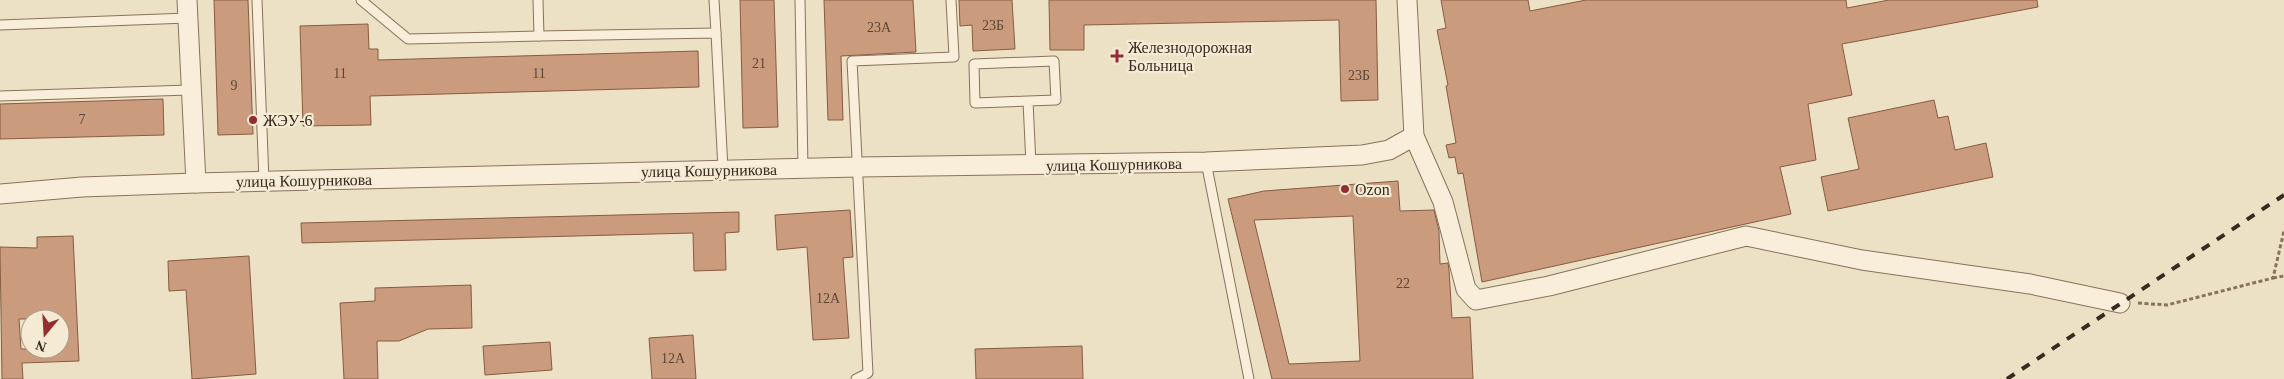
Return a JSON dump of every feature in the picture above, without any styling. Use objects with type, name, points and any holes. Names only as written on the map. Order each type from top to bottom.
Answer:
[{"type":"street","points":[[1407,0],[1414,136],[1439,191],[1466,289],[1476,300],[1549,286],[1746,236],[1862,260],[2030,284],[2120,303]]},
{"type":"street","points":[[187,9],[196,183]]},
{"type":"street","name":"улица Кошурникова","points":[[0,194],[82,187],[264,181],[858,166],[1031,166],[1206,162],[1362,155],[1389,150],[1414,136]]},
{"type":"lane","points":[[257,0],[264,181]]},
{"type":"lane","points":[[361,0],[408,39],[716,32]]},
{"type":"lane","points":[[538,0],[539,36]]},
{"type":"lane","points":[[714,0],[723,170]]},
{"type":"lane","points":[[800,0],[803,168]]},
{"type":"lane","points":[[856,379],[868,373],[852,61],[954,58],[951,0]]},
{"type":"lane","points":[[0,25],[187,9]]},
{"type":"lane","points":[[1054,61],[1056,100],[1028,101],[975,103],[974,64],[1054,61]]},
{"type":"lane","points":[[0,96],[190,90]]},
{"type":"lane","points":[[1028,101],[1031,166]]},
{"type":"lane","points":[[1206,162],[1249,379]]},
{"type":"path","points":[[2273,278],[2284,231]]},
{"type":"path","points":[[2120,303],[2167,304],[2284,276]]},
{"type":"building","points":[[214,0],[248,0],[253,134],[218,135]]},
{"type":"building","points":[[740,0],[774,0],[778,127],[743,128]]},
{"type":"building","points":[[824,0],[913,0],[916,52],[841,56],[843,120],[828,120]]},
{"type":"building","points":[[959,0],[1012,0],[1015,49],[973,51],[972,25],[960,26]]},
{"type":"building","points":[[1049,0],[1376,0],[1378,100],[1341,101],[1339,20],[1084,25],[1084,50],[1050,50]]},
{"type":"building","points":[[1441,0],[1528,0],[1530,11],[1586,0],[1846,0],[1847,8],[1889,0],[2037,0],[2038,7],[1842,44],[1852,95],[1808,104],[1816,160],[1780,167],[1791,214],[1482,282],[1463,173],[1458,174],[1455,157],[1449,158],[1446,145],[1456,143],[1446,86],[1448,85],[1437,30],[1446,28]]},
{"type":"building","points":[[368,24],[369,49],[378,49],[378,60],[698,51],[699,87],[370,96],[371,125],[303,126],[300,26]]},
{"type":"building","points":[[163,99],[164,135],[0,139],[0,104]]},
{"type":"building","points":[[1934,100],[1938,118],[1948,116],[1955,150],[1986,143],[1993,177],[1828,211],[1821,177],[1859,169],[1848,118]]},
{"type":"building","points":[[1398,181],[1400,211],[1434,210],[1439,231],[1440,264],[1448,263],[1452,318],[1470,317],[1473,379],[1272,379],[1228,199],[1264,191]],"holes":[[[1353,216],[1360,361],[1289,364],[1254,220]]]},
{"type":"building","points":[[850,210],[853,257],[843,258],[849,338],[813,340],[807,247],[777,250],[775,215]]},
{"type":"building","points":[[739,212],[739,232],[725,233],[726,270],[694,271],[693,233],[302,243],[301,223]]},
{"type":"building","points":[[73,236],[79,361],[22,363],[23,379],[2,379],[0,247],[37,248],[37,237]]},
{"type":"building","points":[[249,256],[256,374],[192,379],[186,290],[169,291],[168,261]]},
{"type":"building","points":[[471,285],[472,328],[428,329],[399,341],[377,341],[378,379],[344,379],[340,303],[375,301],[375,288]]},
{"type":"building","points":[[693,335],[696,379],[652,379],[649,338]]},
{"type":"building","points":[[550,342],[552,370],[485,375],[483,346]]},
{"type":"building","points":[[1082,346],[1083,379],[976,379],[975,349]]},
{"type":"railway","points":[[2007,379],[2284,195]]},
{"type":"place","name":"Железнодорожная Больница","points":[[1117,56]]},
{"type":"place","name":"ЖЭУ-6","points":[[253,120]]},
{"type":"place","name":"Ozon","points":[[1345,189]]}]
